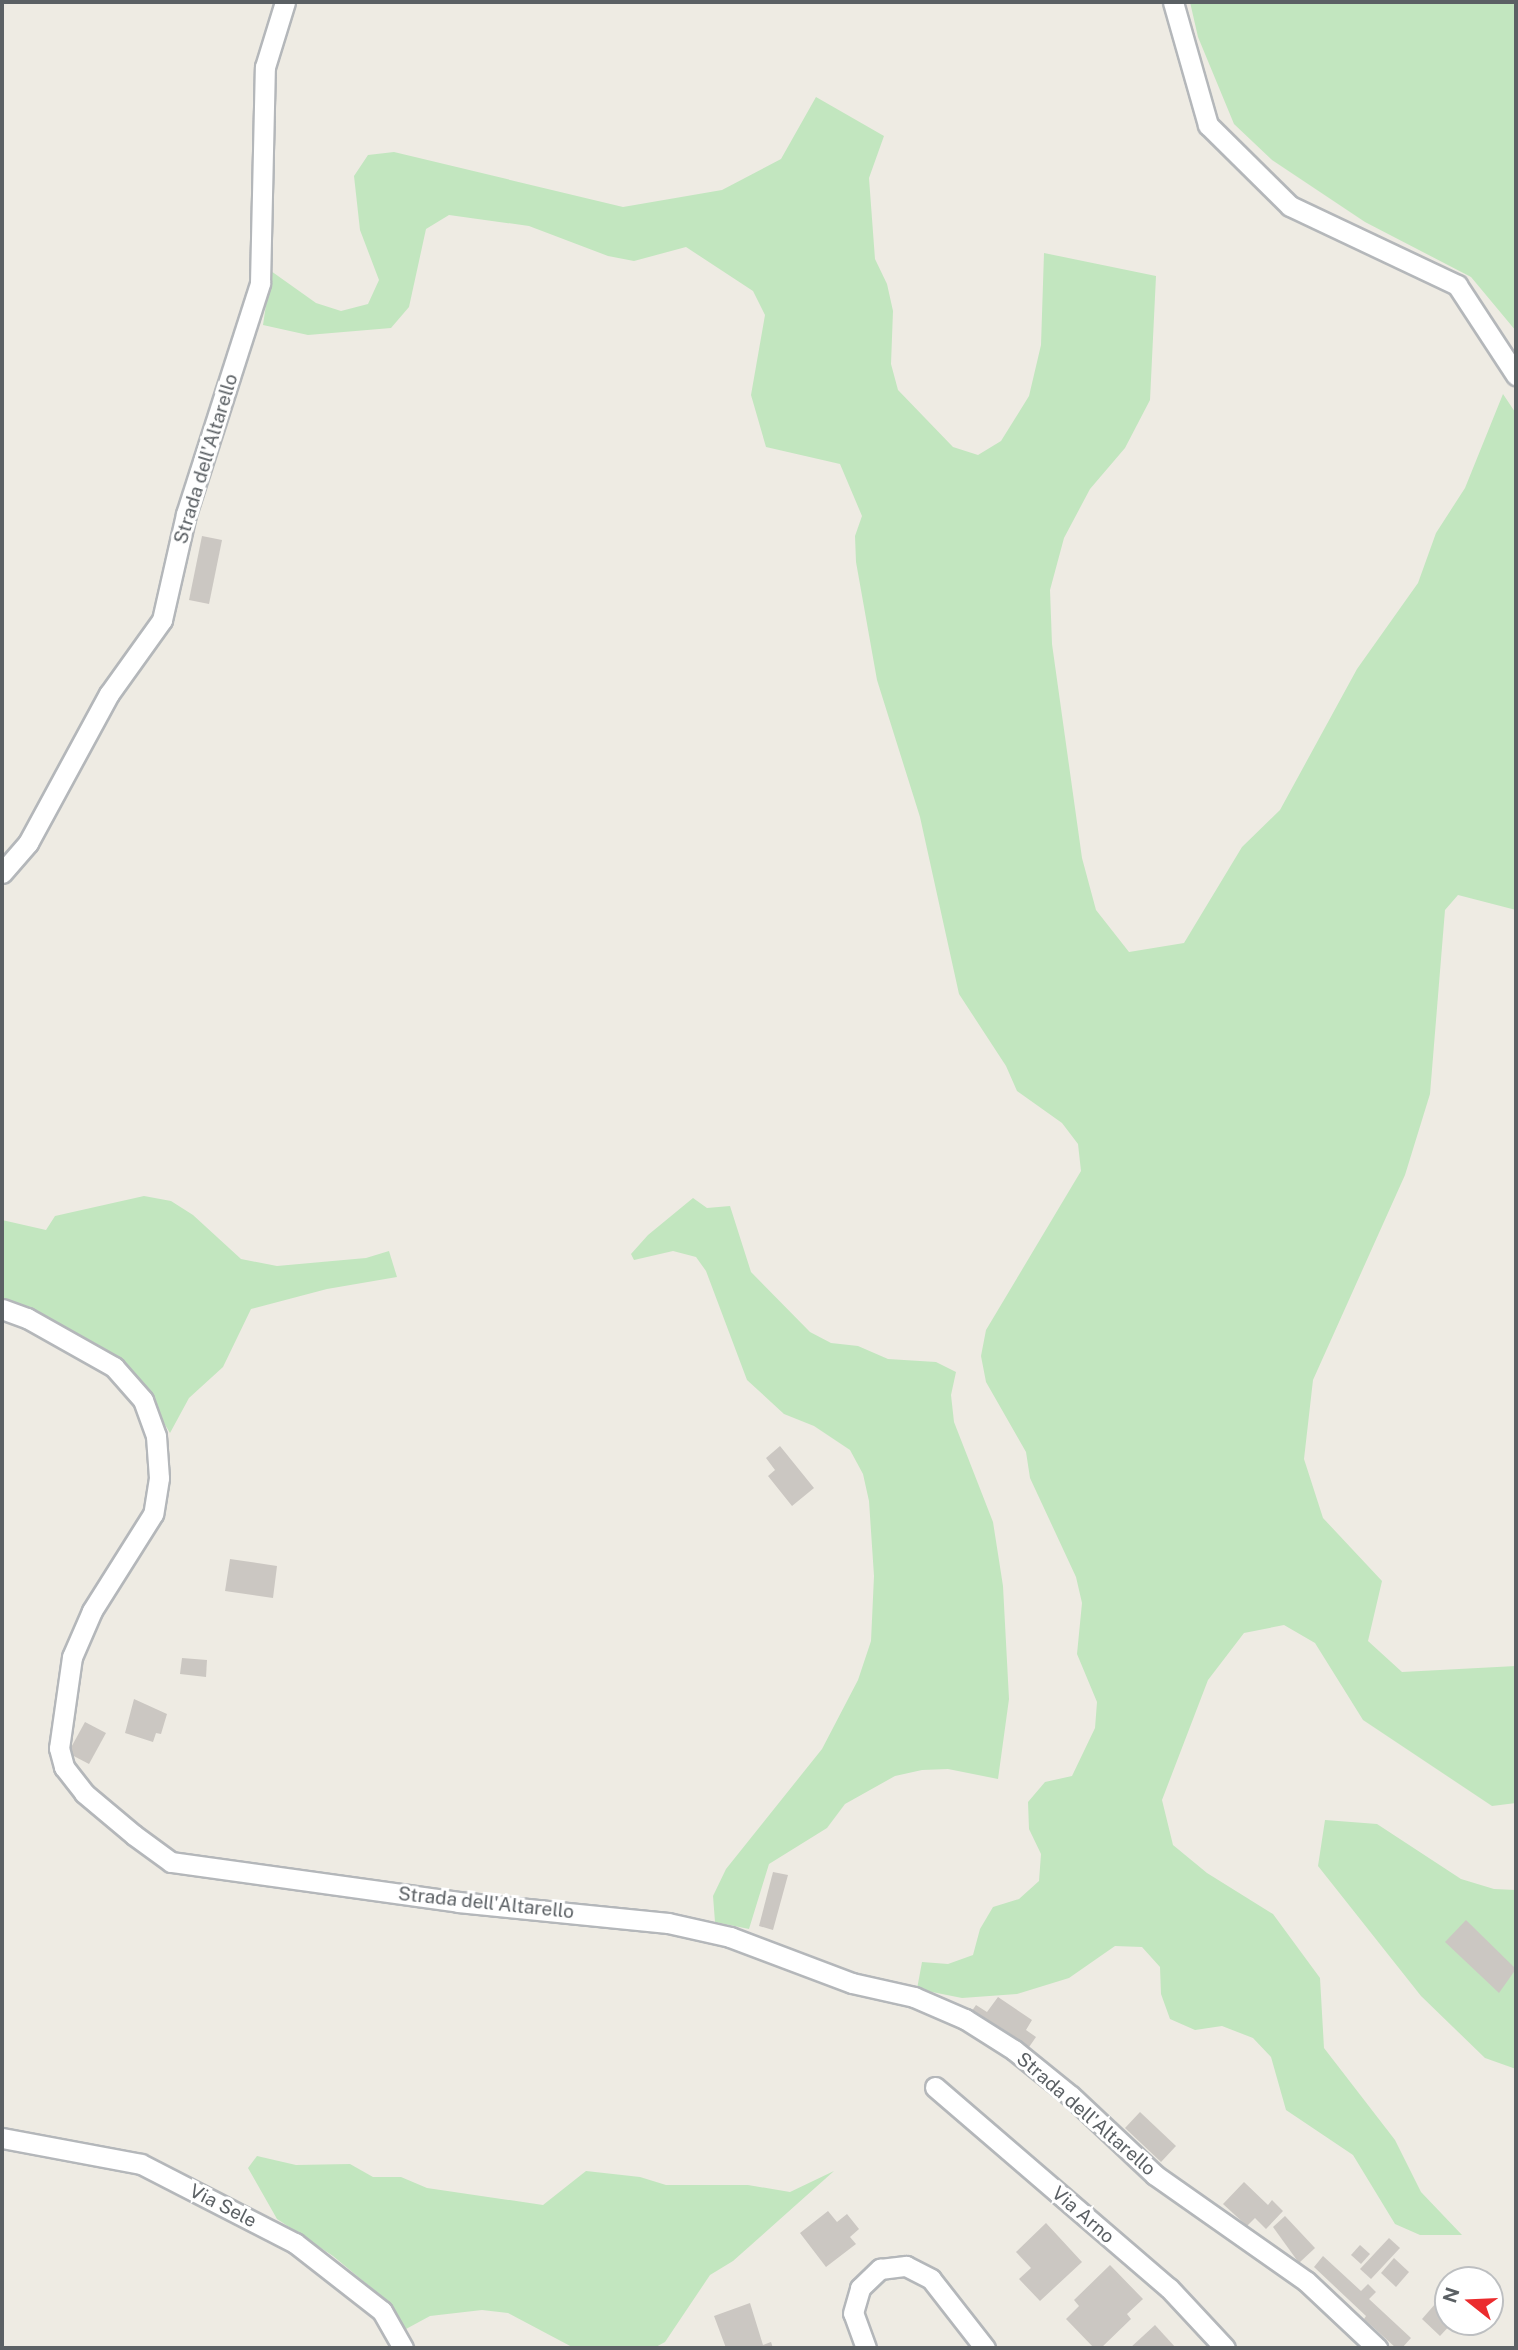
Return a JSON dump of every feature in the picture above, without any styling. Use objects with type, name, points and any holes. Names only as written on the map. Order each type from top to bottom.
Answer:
[{"type":"street","name":"Strada dell'Altarello","points":[[2,873],[28,843],[109,694],[162,620],[186,514],[260,283],[265,67],[285,2]]},
{"type":"street","points":[[1173,2],[1208,125],[1290,205],[1457,285],[1516,375]]},
{"type":"street","name":"Strada dell'Altarello","points":[[2,1309],[27,1318],[114,1367],[143,1400],[156,1436],[159,1478],[153,1514],[92,1611],[72,1657],[59,1748],[64,1767],[84,1793],[134,1835],[171,1862],[458,1902],[616,1916],[693,1929],[730,1937],[852,1983],[927,2003],[965,2019],[1014,2050],[1071,2096],[1154,2175],[1306,2281],[1377,2348]]},
{"type":"street","name":"Via Arno","points":[[935,2087],[1169,2288],[1225,2348]]},
{"type":"street","name":"Via Sele","points":[[2,2138],[141,2164],[295,2243],[382,2311],[403,2348]]},
{"type":"street","points":[[866,2348],[853,2313],[860,2288],[880,2269],[906,2266],[931,2279],[985,2348]]},
{"type":"green space","points":[[1190,2],[1516,2],[1516,331],[1471,277],[1365,222],[1272,160],[1234,124],[1198,37]]},
{"type":"green space","points":[[816,97],[884,136],[869,178],[875,259],[887,284],[893,311],[891,364],[898,390],[953,447],[978,455],[1001,441],[1029,396],[1041,345],[1044,253],[1156,276],[1150,400],[1125,448],[1090,489],[1064,538],[1050,590],[1052,644],[1082,858],[1096,910],[1129,952],[1184,943],[1242,847],[1280,810],[1357,669],[1418,583],[1436,533],[1465,488],[1503,394],[1515,412],[1516,910],[1458,895],[1445,910],[1430,1094],[1405,1175],[1313,1380],[1304,1459],[1323,1518],[1382,1581],[1368,1641],[1402,1672],[1516,1666],[1516,1803],[1492,1806],[1363,1720],[1315,1643],[1284,1625],[1244,1633],[1208,1680],[1162,1800],[1173,1845],[1207,1873],[1273,1914],[1320,1978],[1324,2048],[1395,2140],[1421,2192],[1462,2235],[1420,2235],[1395,2224],[1353,2155],[1286,2110],[1271,2057],[1253,2038],[1222,2026],[1195,2030],[1170,2019],[1161,1994],[1160,1967],[1142,1947],[1115,1946],[1069,1978],[1017,1994],[962,1998],[917,1989],[922,1962],[948,1964],[973,1955],[980,1929],[993,1907],[1019,1899],[1039,1881],[1041,1854],[1029,1829],[1028,1802],[1045,1782],[1072,1776],[1095,1728],[1097,1702],[1077,1654],[1082,1603],[1076,1577],[1030,1478],[1026,1452],[986,1382],[981,1356],[986,1330],[1081,1171],[1078,1144],[1062,1123],[1017,1091],[1006,1066],[959,994],[920,817],[877,680],[856,562],[855,536],[862,516],[840,464],[766,447],[751,395],[765,315],[753,291],[686,247],[634,261],[608,256],[529,226],[449,215],[426,229],[409,307],[391,328],[308,335],[263,325],[271,271],[316,303],[341,311],[368,304],[379,280],[360,230],[354,176],[368,155],[394,152],[623,207],[722,190],[781,159]]},
{"type":"green space","points":[[144,1196],[171,1201],[193,1215],[241,1259],[277,1266],[366,1258],[389,1251],[397,1277],[327,1289],[251,1309],[223,1367],[189,1398],[170,1433],[135,1375],[95,1343],[39,1313],[2,1301],[2,1220],[46,1230],[55,1216]]},
{"type":"green space","points":[[693,1198],[707,1208],[730,1206],[751,1272],[810,1332],[831,1343],[858,1346],[888,1359],[936,1362],[956,1372],[951,1395],[954,1422],[993,1522],[1003,1586],[1009,1699],[998,1779],[948,1769],[922,1770],[895,1776],[845,1804],[827,1828],[769,1864],[749,1929],[715,1922],[713,1896],[726,1869],[822,1749],[858,1680],[871,1641],[874,1576],[869,1501],[863,1474],[850,1450],[814,1426],[784,1414],[747,1380],[706,1271],[696,1257],[673,1251],[634,1260],[631,1254],[648,1235]]},
{"type":"green space","points":[[1325,1820],[1377,1824],[1461,1879],[1494,1889],[1516,1890],[1516,2069],[1485,2058],[1421,1996],[1318,1866]]},
{"type":"green space","points":[[257,2156],[296,2165],[350,2164],[373,2177],[401,2177],[427,2188],[543,2205],[586,2171],[640,2177],[666,2185],[748,2185],[790,2192],[834,2171],[733,2261],[710,2275],[665,2342],[654,2348],[574,2348],[508,2313],[482,2310],[430,2316],[406,2329],[380,2295],[333,2256],[277,2219],[248,2168]]},
{"type":"building","points":[[202,536],[222,540],[209,604],[189,600]]},
{"type":"building","points":[[780,1446],[814,1488],[792,1506],[768,1476],[775,1470],[766,1458]]},
{"type":"building","points":[[230,1559],[277,1566],[273,1598],[225,1591]]},
{"type":"building","points":[[182,1658],[207,1660],[206,1677],[180,1674]]},
{"type":"building","points":[[134,1699],[167,1714],[161,1734],[156,1733],[153,1742],[125,1733]]},
{"type":"building","points":[[85,1722],[106,1733],[89,1764],[68,1753]]},
{"type":"building","points":[[773,1872],[788,1875],[773,1930],[759,1926]]},
{"type":"building","points":[[1466,1920],[1516,1969],[1499,1993],[1445,1942]]},
{"type":"building","points":[[998,1997],[1032,2020],[1026,2030],[1036,2037],[1027,2050],[969,2015],[976,2005],[987,2012]]},
{"type":"building","points":[[1140,2112],[1176,2146],[1161,2162],[1125,2128]]},
{"type":"building","points":[[1244,2182],[1268,2205],[1272,2200],[1283,2211],[1266,2229],[1255,2218],[1247,2226],[1223,2204]]},
{"type":"building","points":[[828,2211],[837,2222],[847,2214],[859,2229],[850,2237],[856,2244],[826,2267],[800,2233]]},
{"type":"building","points":[[1285,2216],[1315,2248],[1299,2263],[1273,2227]]},
{"type":"building","points":[[1046,2223],[1082,2262],[1040,2301],[1019,2279],[1031,2268],[1016,2252]]},
{"type":"building","points":[[1389,2238],[1400,2248],[1371,2279],[1360,2269]]},
{"type":"building","points":[[1360,2245],[1370,2254],[1361,2264],[1351,2255]]},
{"type":"building","points":[[1323,2256],[1361,2291],[1368,2284],[1376,2292],[1369,2299],[1411,2338],[1402,2348],[1396,2348],[1364,2319],[1366,2316],[1314,2267]]},
{"type":"building","points":[[1394,2258],[1409,2272],[1396,2287],[1381,2273]]},
{"type":"building","points":[[1110,2265],[1143,2299],[1127,2314],[1131,2319],[1101,2348],[1094,2348],[1066,2319],[1079,2306],[1074,2300]]},
{"type":"building","points":[[750,2303],[763,2345],[771,2342],[773,2348],[726,2348],[714,2316]]},
{"type":"building","points":[[1434,2305],[1434,2330],[1422,2319]]},
{"type":"building","points":[[1155,2325],[1176,2348],[1130,2348]]}]
